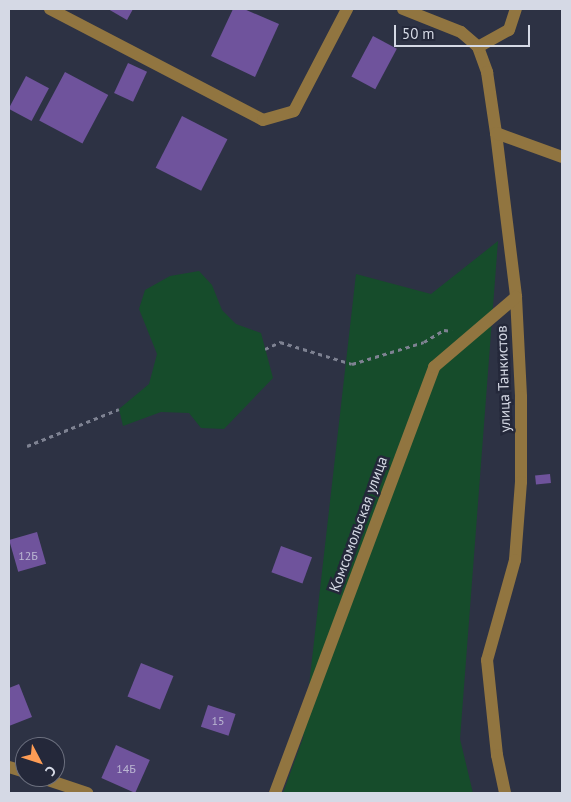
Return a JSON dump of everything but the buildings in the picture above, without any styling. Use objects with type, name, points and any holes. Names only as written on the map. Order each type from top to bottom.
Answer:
[{"type":"street","points":[[50,9],[263,120],[294,112],[347,9]]},
{"type":"street","points":[[402,9],[461,32],[478,47],[509,30],[516,9]]},
{"type":"street","name":"улица Танкистов","points":[[478,47],[487,72],[516,297],[521,416],[519,511],[515,560],[487,660],[497,755],[505,793]]},
{"type":"street","points":[[496,133],[562,157]]},
{"type":"street","name":"Комсомольская улица","points":[[275,793],[434,367],[516,297]]},
{"type":"street","points":[[65,786],[87,793]]},
{"type":"path","points":[[265,349],[280,342],[352,364],[424,342],[444,330],[476,332]]},
{"type":"path","points":[[27,446],[119,409]]},
{"type":"green space","points":[[498,241],[460,739],[473,793],[283,793],[303,738],[356,274],[431,294]]},
{"type":"green space","points":[[199,271],[212,285],[222,310],[236,324],[261,333],[273,378],[224,429],[201,428],[189,413],[161,412],[123,426],[119,409],[149,384],[157,354],[139,309],[145,290],[170,276]]}]
